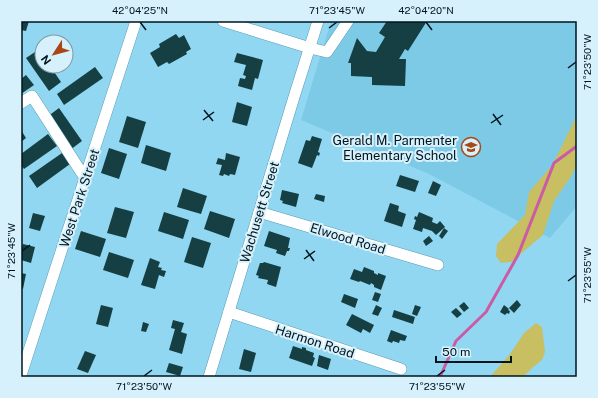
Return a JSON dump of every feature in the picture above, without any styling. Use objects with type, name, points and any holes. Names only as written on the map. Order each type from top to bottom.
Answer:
[{"type":"street","name":"West Park Street","points":[[21,375],[136,21]]},
{"type":"street","points":[[223,21],[327,52],[348,21]]},
{"type":"street","name":"Wachusett Street","points":[[209,377],[318,21]]},
{"type":"street","points":[[21,103],[32,96],[85,178]]},
{"type":"street","name":"Elwood Road","points":[[259,212],[438,265]]},
{"type":"street","name":"Harmon Road","points":[[229,312],[401,369]]},
{"type":"shaded area","name":"Gerald M. Parmenter Elementary School","points":[[331,21],[577,21],[577,206],[550,238],[429,174],[301,120]]},
{"type":"shaded area","points":[[577,115],[577,165],[554,201],[543,235],[511,262],[501,263],[496,256],[497,244],[525,215],[529,192],[553,164]]},
{"type":"shaded area","points":[[536,323],[542,327],[545,352],[542,360],[523,377],[490,377],[510,354],[524,333]]},
{"type":"building","points":[[21,21],[29,21],[26,31],[21,30]]},
{"type":"building","points":[[387,21],[427,21],[408,51],[405,49],[399,59],[406,59],[405,86],[372,85],[372,77],[351,76],[351,63],[348,63],[357,38],[367,51],[376,52],[385,37],[379,33]]},
{"type":"building","points":[[176,34],[179,38],[184,35],[191,49],[186,52],[187,54],[169,64],[167,62],[158,67],[150,53],[160,47],[159,44]]},
{"type":"building","points":[[34,53],[34,69],[26,58]]},
{"type":"building","points":[[237,53],[263,60],[258,79],[255,78],[252,90],[238,86],[240,78],[245,79],[246,76],[243,75],[246,65],[234,62]]},
{"type":"building","points":[[95,67],[103,78],[64,105],[57,94]]},
{"type":"building","points":[[37,74],[56,74],[61,82],[49,91]]},
{"type":"building","points":[[26,75],[34,85],[21,94],[21,79]]},
{"type":"building","points":[[237,102],[252,107],[247,126],[232,122]]},
{"type":"building","points":[[59,108],[82,141],[70,150],[47,117]]},
{"type":"building","points":[[127,116],[146,122],[138,148],[119,142]]},
{"type":"building","points":[[21,130],[26,138],[21,142]]},
{"type":"building","points":[[48,134],[57,146],[24,169],[21,165],[21,154]]},
{"type":"building","points":[[312,136],[322,139],[318,152],[320,153],[319,156],[317,155],[312,168],[298,163],[306,140],[310,141]]},
{"type":"building","points":[[146,145],[171,153],[166,171],[141,163]]},
{"type":"building","points":[[109,148],[127,154],[119,179],[101,173]]},
{"type":"building","points":[[62,153],[70,164],[37,188],[29,176]]},
{"type":"building","points":[[226,153],[240,157],[235,175],[219,175],[222,165],[216,164],[218,158],[225,160]]},
{"type":"building","points":[[400,175],[419,181],[415,192],[396,186]]},
{"type":"building","points":[[433,181],[441,185],[436,196],[428,193]]},
{"type":"building","points":[[183,188],[207,196],[201,214],[177,207]]},
{"type":"building","points":[[282,190],[299,194],[296,207],[282,203],[283,201],[280,200]]},
{"type":"building","points":[[316,194],[325,196],[324,202],[314,199]]},
{"type":"building","points":[[390,203],[399,206],[398,211],[406,214],[402,227],[384,221]]},
{"type":"building","points":[[115,207],[134,212],[126,238],[107,233]]},
{"type":"building","points":[[210,211],[235,219],[229,238],[204,229]]},
{"type":"building","points":[[164,212],[189,220],[183,239],[158,231]]},
{"type":"building","points":[[419,212],[433,218],[432,222],[437,224],[440,221],[445,227],[436,235],[432,231],[423,228],[422,232],[413,229],[416,220],[414,219],[415,216],[417,217]]},
{"type":"building","points":[[33,213],[45,216],[40,231],[29,228]]},
{"type":"building","points":[[444,228],[448,231],[442,239],[439,236]]},
{"type":"building","points":[[81,231],[106,239],[100,257],[75,249]]},
{"type":"building","points":[[269,231],[290,238],[288,248],[290,248],[285,256],[276,253],[277,250],[264,246]]},
{"type":"building","points":[[429,236],[433,241],[426,246],[423,241]]},
{"type":"building","points":[[192,237],[211,243],[203,268],[184,262]]},
{"type":"building","points":[[23,244],[35,247],[31,263],[21,260]]},
{"type":"building","points":[[109,252],[134,260],[128,278],[103,270]]},
{"type":"building","points":[[150,258],[160,262],[158,267],[162,268],[161,270],[166,271],[164,277],[159,275],[155,289],[141,285]]},
{"type":"building","points":[[264,262],[281,267],[276,287],[267,284],[268,280],[258,278],[259,276],[256,275],[260,263]]},
{"type":"building","points":[[364,267],[374,271],[374,273],[378,275],[378,273],[386,276],[381,290],[374,287],[371,283],[370,285],[350,279],[354,269],[362,272]]},
{"type":"building","points":[[21,273],[26,274],[23,289],[21,288]]},
{"type":"building","points":[[375,292],[381,294],[378,302],[372,300]]},
{"type":"building","points":[[344,294],[358,299],[355,308],[341,302]]},
{"type":"building","points":[[517,300],[521,305],[514,313],[509,308]]},
{"type":"building","points":[[464,302],[469,308],[464,312],[459,306]]},
{"type":"building","points":[[101,305],[113,308],[108,327],[96,324]]},
{"type":"building","points":[[376,305],[382,308],[378,316],[372,314]]},
{"type":"building","points":[[415,305],[421,307],[417,316],[412,314]]},
{"type":"building","points":[[504,305],[509,309],[509,314],[507,313],[505,315],[500,312]]},
{"type":"building","points":[[456,308],[462,314],[457,318],[451,312]]},
{"type":"building","points":[[394,310],[415,317],[413,324],[392,317]]},
{"type":"building","points":[[352,314],[374,325],[370,333],[363,329],[361,333],[346,325]]},
{"type":"building","points":[[173,320],[184,323],[181,332],[187,334],[182,354],[169,350],[175,329],[171,328]]},
{"type":"building","points":[[143,322],[149,324],[146,332],[141,331]]},
{"type":"building","points":[[391,330],[407,336],[405,341],[400,340],[399,343],[393,341],[392,343],[387,341]]},
{"type":"building","points":[[293,346],[302,349],[302,347],[306,348],[306,350],[314,353],[313,357],[315,358],[312,366],[289,358]]},
{"type":"building","points":[[244,349],[256,353],[251,372],[239,369]]},
{"type":"building","points":[[85,351],[96,355],[88,373],[77,369]]},
{"type":"building","points":[[319,355],[331,359],[328,370],[317,366]]},
{"type":"building","points":[[169,363],[183,367],[180,376],[166,372]]},
{"type":"waterway","points":[[440,377],[456,341],[486,312],[518,255],[554,163],[577,146]]},
{"type":"place","name":"Gerald M. Parmenter Elementary School","points":[[471,147]]}]
